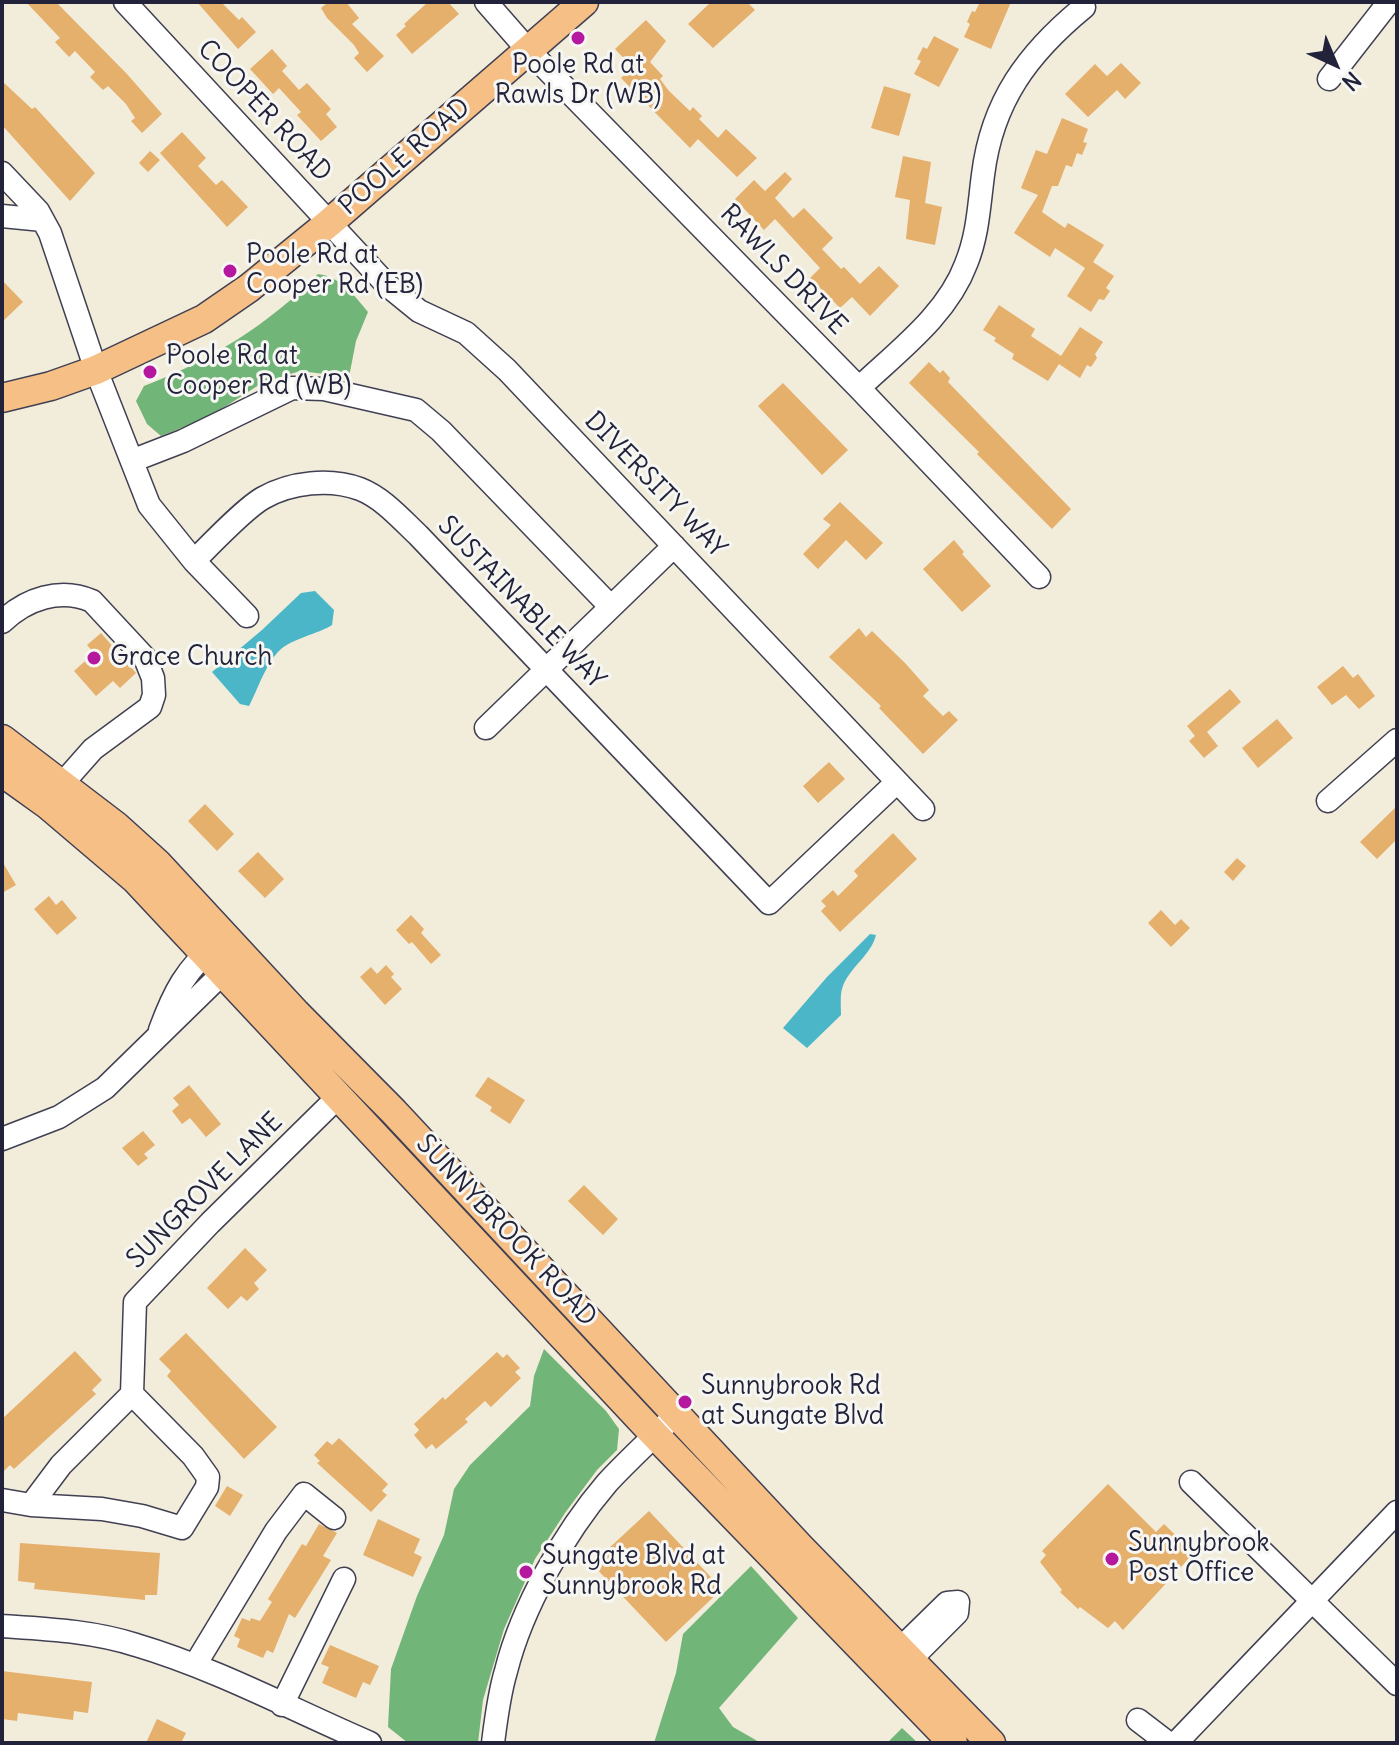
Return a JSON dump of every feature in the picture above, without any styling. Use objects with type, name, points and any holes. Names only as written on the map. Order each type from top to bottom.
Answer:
[{"type":"main road","name":"POOLE ROAD","points":[[2,398],[51,386],[96,370],[204,319],[249,288],[329,223],[584,2]]},
{"type":"main road","name":"SUNNYBROOK ROAD","points":[[2,739],[116,826],[158,864],[223,954],[338,1097],[655,1435],[953,1743]]},
{"type":"main road","points":[[2,755],[48,787],[62,784]]},
{"type":"main road","name":"SUNNYBROOK ROAD","points":[[2,772],[111,856],[296,1013],[394,1112],[676,1414],[991,1743]]},
{"type":"street","name":"COOPER ROAD","points":[[125,2],[329,223]]},
{"type":"street","name":"RAWLS DRIVE","points":[[486,2],[528,50],[1039,577]]},
{"type":"street","points":[[1329,79],[1389,2]]},
{"type":"street","points":[[859,388],[927,324],[958,282],[975,237],[987,148],[1004,98],[1038,50],[1084,7]]},
{"type":"street","points":[[2,173],[43,220],[50,233],[96,370],[134,460],[149,505],[194,561],[247,616]]},
{"type":"street","points":[[2,216],[43,220]]},
{"type":"street","name":"DIVERSITY WAY","points":[[329,223],[387,285],[419,311],[466,333],[507,370],[923,809]]},
{"type":"street","points":[[134,460],[183,441],[292,388],[324,389],[416,410],[441,431],[611,607]]},
{"type":"street","name":"SUSTAINABLE WAY","points":[[194,561],[262,498],[297,485],[327,483],[360,489],[391,509],[769,903],[897,782]]},
{"type":"street","points":[[486,728],[674,546]]},
{"type":"street","points":[[2,622],[12,612],[44,596],[83,597],[92,601],[145,658],[149,668],[154,695],[150,707],[93,749],[62,784]]},
{"type":"street","points":[[1328,801],[1397,740]]},
{"type":"street","points":[[2,1139],[59,1117],[105,1088],[158,1034],[171,1000],[187,971],[223,954]]},
{"type":"street","name":"SUNGROVE LANE","points":[[132,1394],[135,1302],[338,1097]]},
{"type":"street","points":[[2,1500],[31,1505],[102,1509],[142,1516],[182,1528],[207,1487],[208,1477],[193,1456],[132,1394],[61,1465],[31,1505]]},
{"type":"street","points":[[493,1743],[506,1667],[533,1600],[558,1551],[608,1482],[676,1414]]},
{"type":"street","points":[[1191,1482],[1397,1684]]},
{"type":"street","points":[[195,1665],[276,1531],[304,1494],[334,1518]]},
{"type":"street","points":[[1138,1720],[1176,1742],[1397,1512]]},
{"type":"street","points":[[282,1705],[344,1579]]},
{"type":"street","points":[[2,1626],[93,1635],[134,1644],[195,1665],[370,1743]]},
{"type":"green space","points":[[318,274],[340,283],[368,312],[356,341],[349,377],[300,371],[262,383],[209,417],[161,436],[147,424],[136,401],[144,386],[215,353],[259,325]]},
{"type":"green space","points":[[544,1349],[606,1411],[619,1429],[617,1450],[597,1470],[535,1559],[504,1629],[483,1700],[478,1743],[408,1743],[388,1727],[391,1669],[417,1596],[444,1535],[454,1489],[470,1465],[530,1406],[534,1376]]},
{"type":"green space","points":[[751,1566],[798,1618],[719,1708],[733,1727],[761,1743],[654,1743],[676,1673],[683,1634]]},
{"type":"green space","points":[[902,1728],[918,1743],[887,1743]]},
{"type":"water","points":[[315,591],[334,610],[332,625],[280,650],[266,669],[249,706],[240,704],[212,672],[301,593]]},
{"type":"water","points":[[870,934],[876,935],[873,942],[842,989],[841,1015],[807,1048],[783,1028]]},
{"type":"building","points":[[26,2],[56,2],[162,114],[142,133],[131,121],[135,118],[126,104],[108,86],[103,90],[90,77],[95,72],[75,51],[69,57],[55,42],[60,38]]},
{"type":"building","points":[[197,2],[221,2],[256,32],[238,49]]},
{"type":"building","points":[[328,2],[346,2],[359,18],[352,24],[384,56],[367,72],[354,58],[359,53],[354,45],[321,8]]},
{"type":"building","points":[[428,2],[448,2],[459,14],[412,54],[396,35]]},
{"type":"building","points":[[711,2],[747,2],[755,10],[713,48],[688,24]]},
{"type":"building","points":[[980,2],[1011,2],[991,49],[964,37],[972,11],[975,12]]},
{"type":"building","points":[[646,20],[666,41],[650,62],[663,76],[660,79],[669,91],[690,111],[693,107],[702,116],[699,119],[718,138],[726,129],[757,158],[737,177],[698,139],[690,148],[621,78],[632,67],[615,49]]},
{"type":"building","points":[[934,36],[959,49],[939,87],[914,74],[921,61],[917,59],[923,47],[927,49]]},
{"type":"building","points":[[272,49],[287,66],[282,71],[299,90],[307,83],[331,109],[326,114],[337,127],[321,141],[297,115],[301,112],[279,88],[273,94],[250,69]]},
{"type":"building","points":[[1121,63],[1141,83],[1125,99],[1117,90],[1088,117],[1065,94],[1095,64],[1107,76]]},
{"type":"building","points":[[2,81],[32,109],[35,107],[95,173],[70,201],[2,125]]},
{"type":"building","points":[[884,86],[911,94],[899,136],[871,128]]},
{"type":"building","points":[[1062,118],[1088,129],[1083,142],[1087,143],[1082,155],[1077,153],[1072,167],[1066,165],[1058,186],[1052,186],[1042,212],[1065,228],[1068,223],[1104,245],[1093,262],[1114,276],[1106,288],[1110,291],[1104,300],[1099,299],[1091,312],[1067,296],[1085,268],[1055,248],[1050,257],[1014,233],[1038,195],[1021,188],[1036,150],[1047,154]]},
{"type":"building","points":[[182,132],[206,158],[198,166],[216,185],[222,180],[248,207],[227,227],[160,153]]},
{"type":"building","points":[[150,151],[160,160],[148,172],[139,163]]},
{"type":"building","points":[[903,156],[931,162],[925,203],[942,207],[935,245],[906,239],[910,200],[895,197]]},
{"type":"building","points":[[785,172],[792,179],[775,198],[793,218],[804,208],[833,238],[822,249],[841,269],[844,267],[860,284],[879,266],[899,286],[870,316],[852,297],[840,308],[810,278],[820,268],[775,219],[764,230],[735,199],[754,180],[765,191]]},
{"type":"building","points":[[2,280],[23,302],[2,322]]},
{"type":"building","points":[[999,305],[1035,329],[1031,336],[1061,356],[1080,327],[1103,342],[1095,354],[1097,358],[1091,367],[1087,365],[1080,378],[1059,364],[1048,381],[1012,359],[1014,354],[983,330]]},
{"type":"building","points":[[929,362],[940,373],[943,370],[950,378],[948,382],[1071,509],[1052,529],[909,383]]},
{"type":"building","points":[[783,383],[848,450],[822,475],[758,406]]},
{"type":"building","points":[[840,502],[883,543],[866,560],[846,540],[818,569],[803,554],[831,525],[823,519]]},
{"type":"building","points":[[954,540],[964,552],[962,554],[991,586],[962,612],[923,569]]},
{"type":"building","points":[[859,628],[866,637],[872,631],[905,663],[929,690],[923,696],[943,716],[949,711],[958,720],[923,754],[879,708],[881,706],[829,657]]},
{"type":"building","points":[[101,633],[136,673],[120,688],[113,681],[96,696],[74,671],[94,653],[87,645]]},
{"type":"building","points":[[1343,666],[1353,678],[1358,674],[1375,696],[1359,709],[1346,695],[1332,705],[1317,687]]},
{"type":"building","points":[[1230,689],[1241,702],[1207,732],[1218,746],[1204,758],[1189,741],[1195,736],[1187,726]]},
{"type":"building","points":[[1277,719],[1293,738],[1258,768],[1242,748]]},
{"type":"building","points":[[829,762],[845,779],[818,803],[803,786]]},
{"type":"building","points":[[205,804],[234,834],[217,851],[188,821]]},
{"type":"building","points":[[1397,806],[1397,839],[1377,859],[1360,842]]},
{"type":"building","points":[[893,833],[917,859],[840,932],[821,911],[826,906],[821,901],[833,890],[838,896],[858,876],[854,871]]},
{"type":"building","points":[[258,852],[284,879],[265,898],[238,871]]},
{"type":"building","points":[[1237,858],[1246,866],[1233,881],[1224,872]]},
{"type":"building","points":[[2,861],[16,885],[2,893]]},
{"type":"building","points":[[49,896],[56,905],[62,900],[77,918],[57,935],[34,909]]},
{"type":"building","points":[[1161,910],[1175,925],[1181,919],[1190,928],[1171,947],[1148,923]]},
{"type":"building","points":[[411,915],[424,929],[421,933],[441,955],[431,964],[412,942],[409,944],[396,930]]},
{"type":"building","points":[[386,965],[394,974],[391,977],[402,989],[385,1005],[360,977],[371,967],[377,974]]},
{"type":"building","points":[[488,1077],[525,1100],[510,1124],[475,1096]]},
{"type":"building","points":[[189,1085],[221,1124],[206,1137],[190,1118],[182,1124],[172,1111],[179,1105],[173,1098]]},
{"type":"building","points":[[143,1131],[155,1145],[144,1154],[148,1158],[138,1166],[122,1148]]},
{"type":"building","points":[[584,1185],[618,1219],[603,1235],[568,1201]]},
{"type":"building","points":[[245,1248],[267,1270],[254,1283],[259,1289],[247,1301],[241,1296],[228,1309],[207,1288]]},
{"type":"building","points":[[186,1333],[277,1427],[244,1459],[167,1376],[171,1371],[159,1359]]},
{"type":"building","points":[[75,1351],[102,1380],[92,1390],[96,1394],[14,1469],[10,1465],[2,1473],[2,1419]]},
{"type":"building","points":[[497,1352],[503,1358],[507,1354],[520,1368],[515,1372],[521,1378],[491,1407],[485,1401],[465,1419],[468,1422],[436,1449],[432,1444],[426,1449],[414,1435],[419,1430],[414,1424]]},
{"type":"building","points":[[339,1438],[388,1484],[382,1491],[387,1495],[371,1512],[317,1463],[320,1461],[314,1455],[327,1441],[332,1445]]},
{"type":"building","points":[[1108,1484],[1156,1532],[1164,1524],[1194,1553],[1123,1630],[1115,1621],[1108,1628],[1080,1607],[1078,1609],[1060,1592],[1062,1590],[1040,1562],[1046,1555],[1042,1551]]},
{"type":"building","points":[[227,1486],[243,1495],[230,1516],[215,1506]]},
{"type":"building","points":[[649,1511],[722,1589],[666,1642],[592,1564]]},
{"type":"building","points":[[378,1519],[420,1539],[414,1553],[422,1557],[413,1577],[363,1555]]},
{"type":"building","points":[[319,1524],[337,1533],[323,1556],[331,1560],[295,1618],[289,1614],[273,1653],[267,1650],[263,1658],[237,1647],[240,1639],[234,1636],[242,1618],[260,1621],[272,1602],[268,1599],[302,1544],[306,1546]]},
{"type":"building","points":[[20,1543],[160,1553],[157,1595],[145,1595],[145,1600],[34,1589],[35,1583],[18,1581]]},
{"type":"building","points":[[330,1645],[379,1666],[370,1685],[363,1682],[356,1698],[322,1683],[329,1667],[321,1664]]},
{"type":"building","points":[[2,1671],[92,1682],[88,1713],[74,1711],[73,1720],[18,1713],[17,1721],[2,1719]]},
{"type":"building","points":[[157,1719],[186,1733],[181,1743],[146,1743]]},
{"type":"place","name":"Poole Rd at Rawls Dr (WB)","points":[[578,38]]},
{"type":"place","name":"Poole Rd at Cooper Rd (EB)","points":[[230,271]]},
{"type":"place","name":"Poole Rd at Cooper Rd (WB)","points":[[150,372]]},
{"type":"place","name":"Grace Church","points":[[94,658]]},
{"type":"place","name":"Sunnybrook Rd at Sungate Blvd","points":[[685,1402]]},
{"type":"place","name":"Sunnybrook Post Office","points":[[1112,1559]]},
{"type":"place","name":"Sungate Blvd at Sunnybrook Rd","points":[[526,1572]]}]
